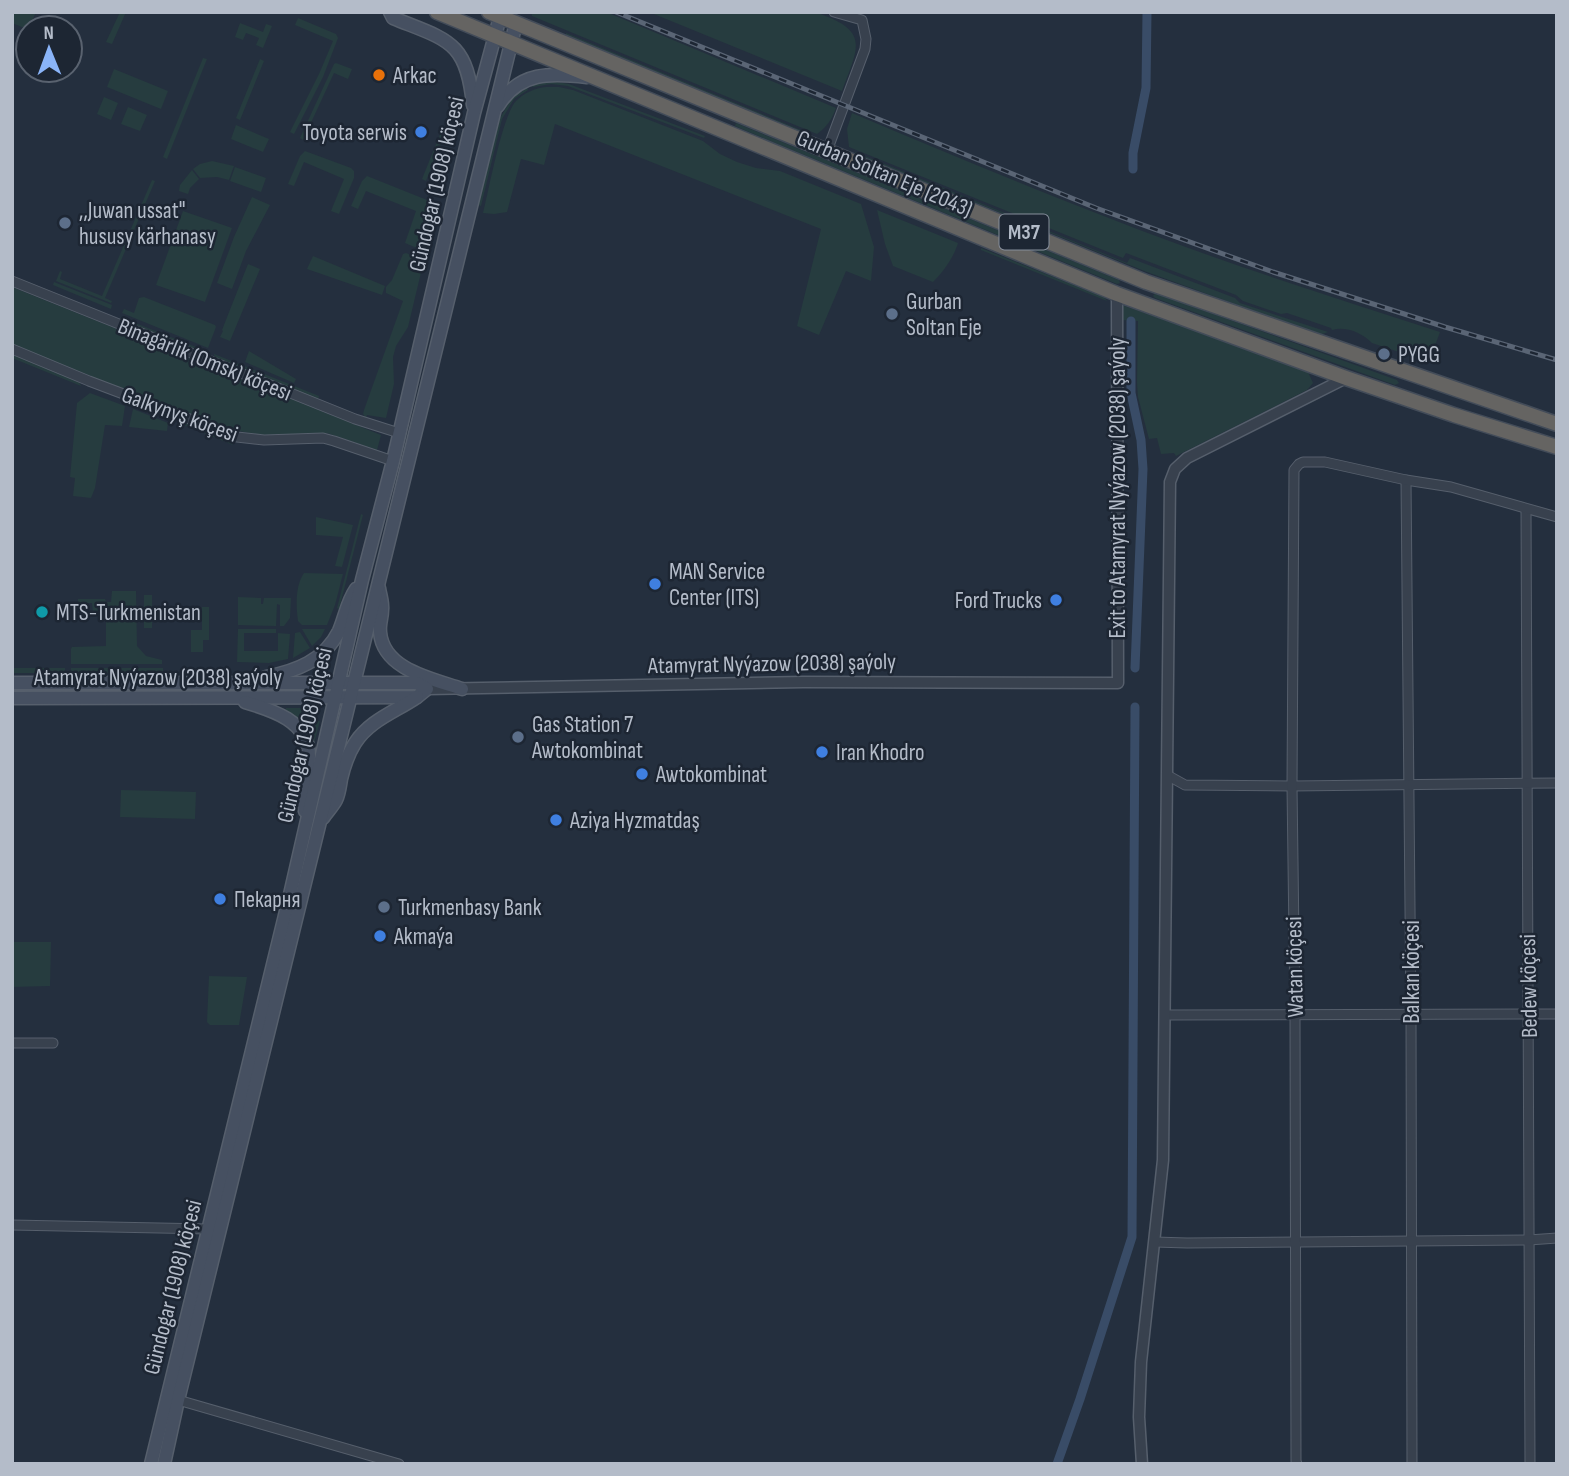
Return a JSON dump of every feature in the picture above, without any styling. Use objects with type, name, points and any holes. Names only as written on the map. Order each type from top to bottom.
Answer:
[{"type":"highway","name":"Gurban Soltan Eje (2043)","points":[[437,12],[1117,294],[1346,378],[1557,447]]},
{"type":"highway","name":"Gurban Soltan Eje (2043)","points":[[495,15],[1146,282],[1557,424]]},
{"type":"highway","points":[[1395,393],[1404,388],[1406,380],[1403,371]]},
{"type":"highway","points":[[1454,415],[1452,405],[1460,392]]},
{"type":"main road","points":[[391,15],[442,39],[460,54],[468,71],[474,113]]},
{"type":"main road","name":"Gündogar (1908) köçesi","points":[[164,1464],[306,820],[474,113],[495,35],[495,15]]},
{"type":"main road","name":"Gündogar (1908) köçesi","points":[[150,1464],[320,821],[516,23]]},
{"type":"main road","points":[[493,116],[505,95],[527,79],[553,74],[597,78]]},
{"type":"main road","points":[[399,433],[414,439]]},
{"type":"main road","points":[[234,683],[284,674],[320,656],[339,630],[349,600],[362,580]]},
{"type":"main road","points":[[378,584],[383,607],[380,635],[385,648],[406,668],[462,689]]},
{"type":"main road","name":"Atamyrat Nyýazow (2038) şaýoly","points":[[12,683],[417,683],[422,693],[351,697],[12,698]]},
{"type":"main road","points":[[320,821],[337,800],[344,767],[361,735],[376,721],[400,709],[422,693]]},
{"type":"main road","points":[[232,698],[283,715],[297,726],[303,735],[309,754],[302,793],[306,820]]},
{"type":"street","points":[[379,12],[391,15]]},
{"type":"street","points":[[827,151],[866,40],[862,20],[834,12]]},
{"type":"street","name":"Binagärlik (Omsk) köçesi","points":[[12,281],[355,419],[399,433]]},
{"type":"street","name":"Exit to Atamyrat Nyýazow (2038) şaýoly","points":[[1117,294],[1118,683]]},
{"type":"street","name":"Galkynyş köçesi","points":[[12,349],[237,437],[264,440],[323,438],[393,461]]},
{"type":"street","points":[[1142,1464],[1139,1388],[1163,1160],[1168,488],[1172,474],[1187,458],[1346,378]]},
{"type":"street","name":"Watan köçesi","points":[[1296,1462],[1293,474],[1299,464],[1316,461],[1406,480]]},
{"type":"street","points":[[1406,480],[1451,487],[1557,517]]},
{"type":"street","name":"Balkan köçesi","points":[[1406,480],[1412,1464]]},
{"type":"street","name":"Bedew köçesi","points":[[1525,509],[1530,1464]]},
{"type":"street","name":"Atamyrat Nyýazow (2038) şaýoly","points":[[422,693],[462,689],[803,682],[1118,683]]},
{"type":"street","points":[[1167,775],[1185,785],[1557,783]]},
{"type":"street","points":[[1165,1015],[1557,1014]]},
{"type":"street","points":[[12,1043],[53,1043]]},
{"type":"street","points":[[12,1225],[214,1230]]},
{"type":"street","points":[[1155,1242],[1557,1238]]},
{"type":"street","points":[[178,1400],[399,1464]]},
{"type":"green space","points":[[12,12],[36,12],[14,14],[14,24]]},
{"type":"green space","points":[[120,12],[126,12],[112,44],[106,42]]},
{"type":"green space","points":[[531,12],[606,12],[836,108],[824,129],[817,134],[532,16]]},
{"type":"green space","points":[[649,12],[815,12],[833,19],[852,33],[856,41],[853,62],[842,91]]},
{"type":"green space","points":[[298,18],[336,34],[338,38],[323,77],[294,134],[290,132],[333,41],[295,25]]},
{"type":"green space","points":[[240,23],[263,32],[266,24],[272,26],[263,48],[256,45],[259,38],[246,33],[243,40],[235,37]]},
{"type":"green space","points":[[566,35],[808,133],[808,135]]},
{"type":"green space","points":[[203,58],[207,59],[167,159],[163,157]]},
{"type":"green space","points":[[260,59],[264,61],[240,120],[236,118]]},
{"type":"green space","points":[[336,63],[352,69],[348,79],[334,73],[303,140],[300,138]]},
{"type":"green space","points":[[114,69],[168,91],[161,109],[107,87]]},
{"type":"green space","points":[[551,81],[569,84],[705,136],[704,138],[568,86],[532,85]]},
{"type":"green space","points":[[527,87],[528,90],[514,99],[502,119],[481,206],[478,205],[500,118],[512,98]]},
{"type":"green space","points":[[546,87],[573,90],[703,141],[720,154],[737,162],[780,171],[861,204],[874,247],[871,281],[846,271],[819,335],[797,326],[821,229],[555,124],[544,165],[521,159],[507,212],[483,213],[501,137],[511,109],[523,96]]},
{"type":"green space","points":[[104,97],[118,103],[111,120],[97,114]]},
{"type":"green space","points":[[128,107],[147,115],[140,131],[121,124]]},
{"type":"green space","points":[[852,113],[1141,230],[1247,269],[1440,332],[1429,362],[1372,343],[1354,331],[1332,330],[1287,313],[1281,314],[1243,301],[1236,295],[1126,253],[1123,258],[849,147],[847,129]]},
{"type":"green space","points":[[736,123],[1119,280],[1120,283],[763,138],[735,126]]},
{"type":"green space","points":[[236,125],[269,139],[263,152],[231,139]]},
{"type":"green space","points":[[443,127],[447,129],[426,181],[422,179]]},
{"type":"green space","points":[[305,151],[354,171],[354,178],[339,214],[331,211],[344,179],[304,162],[294,186],[288,184],[300,156]]},
{"type":"green space","points":[[855,152],[1127,263],[1130,258],[1235,298],[1240,303],[1328,332],[1320,335],[1147,272]]},
{"type":"green space","points":[[212,161],[234,166],[229,180],[217,177],[200,178],[193,169]]},
{"type":"green space","points":[[235,167],[266,178],[261,192],[230,181]]},
{"type":"green space","points":[[192,170],[199,179],[188,194],[179,191],[180,185]]},
{"type":"green space","points":[[367,176],[437,204],[426,252],[405,243],[416,211],[366,191],[358,209],[351,206]]},
{"type":"green space","points":[[152,180],[155,181],[105,298],[112,301],[111,303],[56,281],[60,271],[60,279],[102,296]]},
{"type":"green space","points":[[252,197],[270,205],[246,251],[232,289],[217,283]]},
{"type":"green space","points":[[877,210],[958,243],[948,264],[933,282],[893,266]]},
{"type":"green space","points":[[183,211],[232,228],[205,302],[156,285]]},
{"type":"green space","points":[[981,250],[1104,297],[1107,301]]},
{"type":"green space","points":[[406,253],[424,260],[408,327],[396,346],[393,357],[394,384],[386,418],[367,415],[366,418],[364,410],[403,301],[386,293],[386,287]]},
{"type":"green space","points":[[313,256],[385,286],[382,295],[307,269]]},
{"type":"green space","points":[[248,264],[260,269],[230,341],[220,337]]},
{"type":"green space","points":[[54,282],[112,305],[111,309],[53,285]]},
{"type":"green space","points":[[12,287],[381,435],[377,450],[327,433],[261,435],[233,430],[12,344]]},
{"type":"green space","points":[[1155,293],[1397,380],[1399,383],[1395,385],[1155,298]]},
{"type":"green space","points":[[144,297],[215,325],[208,348],[122,313],[124,309],[134,313],[139,298]]},
{"type":"green space","points":[[1119,304],[1302,368],[1308,372],[1313,383],[1307,390],[1176,456],[1174,453],[1161,454],[1157,438],[1149,439],[1138,397],[1138,321],[1121,320]]},
{"type":"green space","points":[[120,317],[206,351],[200,352]]},
{"type":"green space","points":[[249,351],[296,379],[294,383],[245,362]]},
{"type":"green space","points":[[12,354],[78,380],[81,386],[12,358]]},
{"type":"green space","points":[[214,354],[319,396],[318,399],[216,358]]},
{"type":"green space","points":[[90,393],[125,406],[122,426],[105,425],[91,498],[73,496],[75,478],[70,477],[77,403]]},
{"type":"green space","points":[[133,409],[168,423],[167,431],[129,427]]},
{"type":"green space","points":[[182,421],[232,440],[233,445],[179,423]]},
{"type":"green space","points":[[361,514],[363,515],[339,609],[337,608]]},
{"type":"green space","points":[[316,517],[353,525],[342,567],[335,566],[343,537],[316,535]]},
{"type":"green space","points":[[304,573],[343,574],[327,625],[302,625],[298,621],[298,590]]},
{"type":"green space","points":[[112,591],[136,591],[137,646],[146,656],[162,660],[162,664],[71,664],[72,647],[106,646],[106,613],[93,613],[92,603],[78,603],[78,599],[105,599],[106,602],[111,602]]},
{"type":"green space","points":[[144,595],[152,595],[152,628],[144,628]]},
{"type":"green space","points":[[238,597],[261,598],[261,604],[264,598],[291,598],[290,618],[284,626],[280,626],[280,605],[277,604],[276,626],[238,625]]},
{"type":"green space","points":[[202,607],[209,607],[209,640],[203,640],[203,652],[191,652],[191,630],[202,630]]},
{"type":"green space","points":[[238,629],[276,629],[276,633],[244,633],[244,651],[278,651],[278,633],[290,634],[288,659],[269,663],[237,662]]},
{"type":"green space","points":[[302,629],[325,629],[312,646]]},
{"type":"green space","points":[[300,632],[310,648],[293,658],[295,633]]},
{"type":"green space","points":[[12,668],[65,668],[65,673],[12,673]]},
{"type":"green space","points":[[71,668],[115,668],[115,673],[71,673]]},
{"type":"green space","points":[[118,668],[163,668],[163,673],[118,673]]},
{"type":"green space","points":[[286,708],[311,708],[310,715],[301,723],[286,712]]},
{"type":"green space","points":[[311,720],[320,721],[314,743],[303,726]]},
{"type":"green space","points":[[121,790],[196,792],[195,819],[120,817]]},
{"type":"green space","points":[[12,942],[51,942],[50,986],[12,987]]},
{"type":"green space","points":[[209,976],[247,977],[239,1025],[210,1025],[207,1022]]},
{"type":"waterway","points":[[1133,169],[1133,153],[1146,88],[1147,12]]},
{"type":"waterway","points":[[1131,321],[1131,393],[1141,440],[1143,469],[1135,668]]},
{"type":"waterway","points":[[1057,1464],[1132,1237],[1135,707]]},
{"type":"railway","points":[[616,12],[1096,208],[1273,272],[1557,360]]},
{"type":"place","name":"Arkac","points":[[379,75]]},
{"type":"place","name":"Toyota serwis","points":[[421,132]]},
{"type":"place","name":",,Juwan ussat\" hususy kärhanasy","points":[[65,223]]},
{"type":"place","name":"Gurban Soltan Eje","points":[[892,314]]},
{"type":"place","name":"PYGG","points":[[1384,354]]},
{"type":"place","name":"MAN Service Center (ITS)","points":[[655,584]]},
{"type":"place","name":"Ford Trucks","points":[[1056,600]]},
{"type":"place","name":"MTS-Turkmenistan","points":[[42,612]]},
{"type":"place","name":"Gas Station 7 Awtokombinat","points":[[518,737]]},
{"type":"place","name":"Iran Khodro","points":[[822,752]]},
{"type":"place","name":"Awtokombinat","points":[[642,774]]},
{"type":"place","name":"Aziya Hyzmatdaş","points":[[556,820]]},
{"type":"place","name":"Пекарня","points":[[220,899]]},
{"type":"place","name":"Turkmenbasy Bank","points":[[384,907]]},
{"type":"place","name":"Аkmaýa","points":[[380,936]]}]
